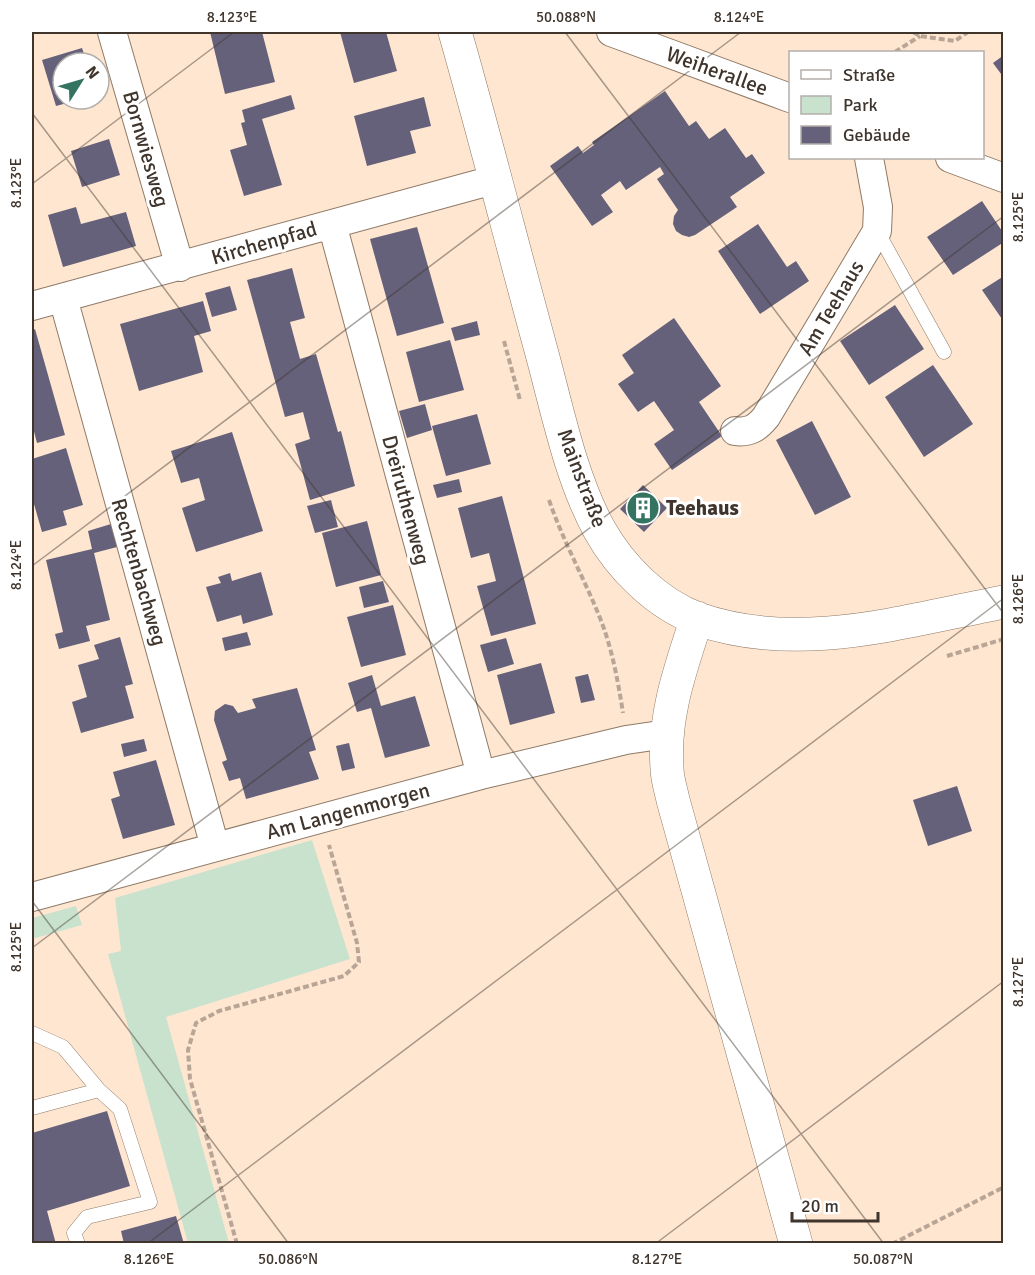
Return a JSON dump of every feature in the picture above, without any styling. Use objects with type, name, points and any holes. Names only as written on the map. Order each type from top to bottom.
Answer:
[{"type":"main road","name":"Mainstraße","points":[[455,32],[577,476],[592,515],[614,552],[632,573],[669,604],[697,618],[734,628],[771,634],[835,633],[901,624],[1004,602]]},
{"type":"main road","points":[[697,618],[676,682],[667,734],[667,768],[673,800],[796,1244]]},
{"type":"street","name":"Bornwiesweg","points":[[112,32],[180,267]]},
{"type":"street","name":"Weiherallee","points":[[611,32],[789,98]]},
{"type":"street","points":[[869,159],[878,207],[877,231]]},
{"type":"street","points":[[953,159],[1004,178]]},
{"type":"street","name":"Kirchenpfad","points":[[32,306],[497,179]]},
{"type":"street","name":"Dreiruthenweg","points":[[332,224],[481,775]]},
{"type":"street","name":"Am Teehaus","points":[[735,431],[753,430],[766,417],[877,231]]},
{"type":"street","name":"Rechtenbachweg","points":[[63,298],[215,847]]},
{"type":"street","name":"Am Langenmorgen","points":[[32,897],[481,775],[626,740],[667,734]]},
{"type":"lane","points":[[877,231],[944,352]]},
{"type":"lane","points":[[32,1033],[63,1047],[99,1090],[120,1109],[150,1202],[87,1217],[75,1233],[78,1244]]},
{"type":"lane","points":[[32,1108],[99,1090]]},
{"type":"path","points":[[913,32],[920,36],[955,41],[968,32]]},
{"type":"path","points":[[898,51],[920,36]]},
{"type":"path","points":[[947,656],[1004,639]]},
{"type":"path","points":[[237,1244],[190,1079],[188,1050],[196,1023],[219,1011],[344,976],[359,962],[357,943],[322,819]]},
{"type":"path","points":[[892,1244],[1004,1187]]},
{"type":"green space","points":[[312,840],[350,959],[166,1017],[229,1243],[188,1243],[108,954],[121,951],[115,898]]},
{"type":"green space","points":[[76,906],[82,925],[32,939],[32,918]]},
{"type":"building","points":[[210,32],[262,32],[275,82],[225,94]]},
{"type":"building","points":[[340,32],[386,32],[397,71],[354,83]]},
{"type":"building","points":[[1004,55],[1004,78],[993,63]]},
{"type":"building","points":[[51,57],[51,90],[42,60]]},
{"type":"building","points":[[665,91],[689,126],[696,121],[709,139],[725,128],[746,158],[752,154],[765,173],[730,197],[737,207],[689,237],[676,231],[673,224],[678,210],[657,179],[664,174],[660,167],[626,190],[620,181],[601,195],[613,212],[592,226],[550,166],[578,146],[583,153],[594,145],[592,142]]},
{"type":"building","points":[[291,95],[295,109],[262,119],[282,185],[244,196],[230,150],[247,145],[241,123],[245,122],[242,110]]},
{"type":"building","points":[[424,97],[431,126],[410,131],[416,153],[367,166],[354,116]]},
{"type":"building","points":[[109,139],[120,175],[82,187],[71,151]]},
{"type":"building","points":[[982,201],[1004,234],[1004,242],[953,275],[927,237]]},
{"type":"building","points":[[76,207],[81,224],[126,212],[136,246],[63,267],[48,215]]},
{"type":"building","points":[[758,224],[787,267],[796,261],[809,281],[760,314],[718,251]]},
{"type":"building","points":[[417,227],[444,323],[397,336],[370,239]]},
{"type":"building","points":[[292,268],[305,318],[290,322],[300,359],[316,354],[338,432],[341,431],[355,486],[310,500],[295,444],[310,439],[303,412],[285,417],[247,280]]},
{"type":"building","points":[[1004,276],[1004,322],[982,290]]},
{"type":"building","points":[[230,286],[237,310],[212,317],[205,293]]},
{"type":"building","points":[[203,301],[211,331],[194,336],[203,372],[139,391],[120,324]]},
{"type":"building","points":[[895,305],[924,349],[869,385],[840,341]]},
{"type":"building","points":[[674,318],[721,386],[699,402],[722,436],[672,470],[654,444],[674,430],[654,401],[638,412],[618,384],[634,373],[622,355]]},
{"type":"building","points":[[477,321],[480,335],[455,341],[451,328]]},
{"type":"building","points":[[35,329],[65,435],[37,443],[32,424],[32,331]]},
{"type":"building","points":[[450,340],[464,390],[419,402],[406,352]]},
{"type":"building","points":[[933,365],[973,424],[924,457],[885,397]]},
{"type":"building","points":[[425,404],[432,430],[407,438],[399,411]]},
{"type":"building","points":[[477,414],[491,464],[446,476],[432,426]]},
{"type":"building","points":[[812,421],[851,497],[815,515],[776,440]]},
{"type":"building","points":[[232,432],[263,531],[196,552],[182,508],[205,500],[199,478],[181,483],[171,451]]},
{"type":"building","points":[[66,448],[83,505],[63,511],[67,525],[42,532],[32,497],[32,459]]},
{"type":"building","points":[[459,479],[462,492],[437,498],[433,485]]},
{"type":"building","name":"Teehaus","points":[[643,485],[667,508],[644,532],[620,509]]},
{"type":"building","points":[[502,496],[536,624],[491,636],[477,586],[496,581],[489,553],[471,558],[458,508]]},
{"type":"building","points":[[331,500],[338,527],[315,533],[307,506]]},
{"type":"building","points":[[367,521],[381,575],[336,587],[322,533]]},
{"type":"building","points":[[111,524],[117,547],[94,553],[110,620],[86,626],[90,641],[59,649],[55,634],[63,632],[46,560],[92,549],[88,531]]},
{"type":"building","points":[[261,572],[273,615],[243,624],[241,615],[217,622],[206,587],[221,583],[218,577],[230,573],[232,581]]},
{"type":"building","points":[[383,581],[389,602],[364,608],[359,587]]},
{"type":"building","points":[[393,605],[406,655],[361,667],[347,617]]},
{"type":"building","points":[[247,632],[251,645],[225,651],[222,638]]},
{"type":"building","points":[[120,637],[133,684],[125,686],[134,718],[81,733],[72,702],[87,697],[78,665],[99,659],[94,645]]},
{"type":"building","points":[[506,638],[514,664],[488,672],[480,645]]},
{"type":"building","points":[[541,663],[555,713],[510,725],[497,675]]},
{"type":"building","points":[[588,674],[595,700],[581,703],[575,677]]},
{"type":"building","points":[[372,675],[381,706],[415,696],[430,746],[385,758],[371,708],[357,712],[348,683]]},
{"type":"building","points":[[297,688],[316,750],[309,752],[319,779],[246,799],[240,778],[229,781],[222,762],[227,760],[214,720],[215,711],[225,704],[233,706],[238,713],[256,708],[252,699]]},
{"type":"building","points":[[144,739],[147,751],[124,757],[121,744]]},
{"type":"building","points":[[349,743],[355,768],[342,771],[336,746]]},
{"type":"building","points":[[156,760],[175,825],[123,839],[111,799],[120,796],[113,772]]},
{"type":"building","points":[[957,786],[972,831],[928,846],[913,800]]},
{"type":"building","points":[[107,1111],[130,1186],[47,1211],[56,1244],[32,1244],[32,1133]]},
{"type":"building","points":[[176,1216],[184,1244],[124,1244],[121,1231]]},
{"type":"place","name":"Teehaus","points":[[643,508]]}]
